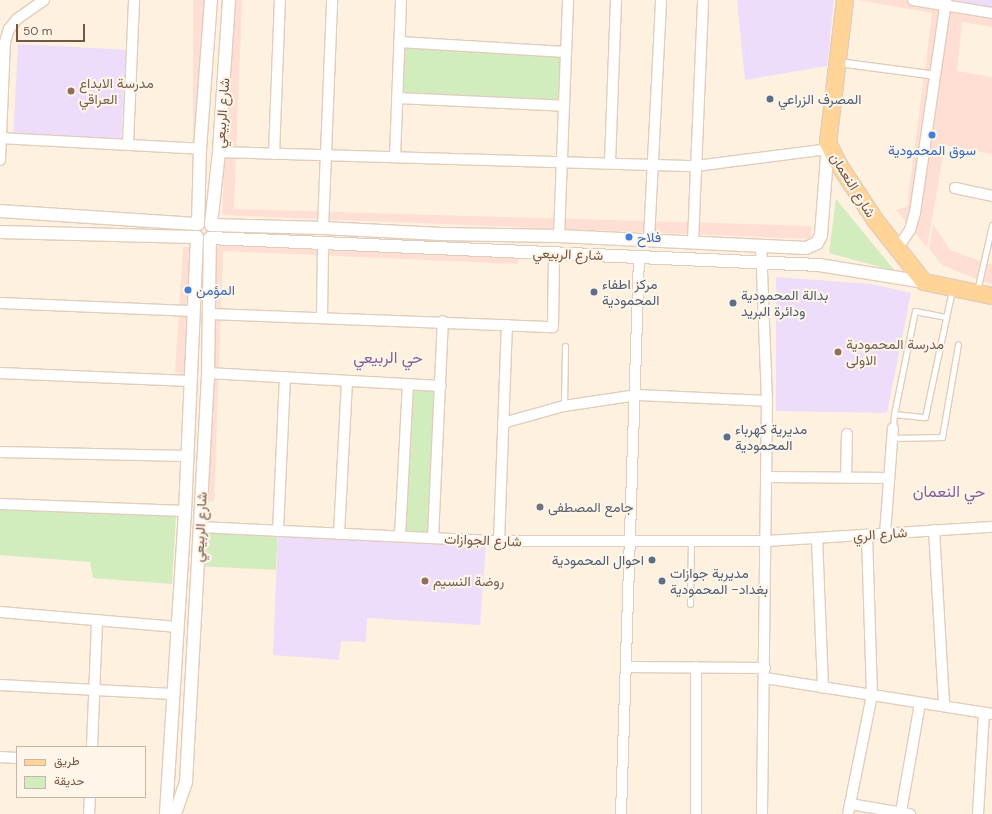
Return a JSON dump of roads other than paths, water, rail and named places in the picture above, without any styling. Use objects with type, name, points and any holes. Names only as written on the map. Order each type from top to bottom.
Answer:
[{"type":"main road","name":"شارع النعمان","points":[[845,0],[828,146],[850,185],[897,249],[924,282]]},
{"type":"main road","points":[[924,282],[985,294]]},
{"type":"street","points":[[0,160],[1,74],[5,42],[10,29],[17,18],[44,0]]},
{"type":"street","points":[[128,144],[134,0]]},
{"type":"street","name":"شارع الربيعي","points":[[197,212],[210,0]]},
{"type":"street","name":"شارع الربيعي","points":[[213,212],[219,152],[229,0]]},
{"type":"street","points":[[274,154],[280,0]]},
{"type":"street","points":[[323,228],[332,0]]},
{"type":"street","points":[[395,157],[400,0]]},
{"type":"street","points":[[559,236],[568,0]]},
{"type":"street","points":[[610,163],[616,0]]},
{"type":"street","points":[[649,239],[661,0]]},
{"type":"street","points":[[693,241],[703,0]]},
{"type":"street","points":[[913,0],[946,2],[992,13]]},
{"type":"street","points":[[897,249],[910,230],[915,213],[946,2]]},
{"type":"street","points":[[399,42],[566,52]]},
{"type":"street","points":[[838,62],[936,75]]},
{"type":"street","points":[[397,98],[564,106]]},
{"type":"street","points":[[1,138],[200,149]]},
{"type":"street","points":[[219,152],[696,166],[828,146]]},
{"type":"street","name":"شارع الربيعي","points":[[0,212],[192,223],[203,222],[216,225],[323,228],[428,234],[649,239],[806,248],[819,240],[828,146]]},
{"type":"street","points":[[954,188],[992,196]]},
{"type":"street","points":[[192,223],[197,212],[204,219],[213,212],[216,225],[216,239]]},
{"type":"street","name":"شارع الربيعي","points":[[166,814],[185,511],[186,456],[194,311],[196,250],[192,238],[195,232],[192,223]]},
{"type":"street","name":"شارع الربيعي","points":[[0,232],[192,238],[202,240],[216,239],[761,262],[842,267],[924,282]]},
{"type":"street","points":[[425,249],[432,247],[435,243],[434,238],[428,234]]},
{"type":"street","points":[[450,234],[443,241],[450,250]]},
{"type":"street","name":"شارع الربيعي","points":[[175,814],[184,788],[208,373],[211,252],[216,239]]},
{"type":"street","points":[[196,250],[200,245],[204,244],[211,252]]},
{"type":"street","points":[[322,318],[323,244]]},
{"type":"street","points":[[761,245],[767,401],[767,541],[762,814]]},
{"type":"street","points":[[210,314],[507,324],[553,327],[554,254]]},
{"type":"street","points":[[621,814],[630,541],[637,395],[639,256]]},
{"type":"street","points":[[0,303],[194,311]]},
{"type":"street","points":[[433,538],[443,322]]},
{"type":"street","points":[[499,542],[507,324]]},
{"type":"street","points":[[0,373],[190,380]]},
{"type":"street","points":[[208,373],[441,386]]},
{"type":"street","points":[[278,531],[285,377]]},
{"type":"street","points":[[339,534],[347,381]]},
{"type":"street","points":[[400,536],[408,384]]},
{"type":"street","points":[[503,423],[564,406],[637,395],[767,401]]},
{"type":"street","points":[[885,534],[893,433]]},
{"type":"street","points":[[846,477],[847,434]]},
{"type":"street","points":[[0,452],[186,456]]},
{"type":"street","points":[[767,477],[890,478]]},
{"type":"street","points":[[0,504],[185,511],[197,507],[201,502]]},
{"type":"street","points":[[185,511],[188,516],[193,515],[200,525]]},
{"type":"street","name":"شارع الجوازات","points":[[200,525],[278,531],[499,542],[767,541]]},
{"type":"street","name":"شارع الري","points":[[767,541],[992,527]]},
{"type":"street","points":[[934,530],[944,706]]},
{"type":"street","points":[[867,535],[872,695],[849,809],[906,813],[920,703]]},
{"type":"street","points":[[817,538],[823,688]]},
{"type":"street","points":[[0,612],[177,627]]},
{"type":"street","points":[[92,746],[98,620]]},
{"type":"street","points":[[626,666],[696,667],[765,673],[823,688],[988,713],[978,814]]},
{"type":"street","points":[[696,667],[696,814]]},
{"type":"street","points":[[0,685],[173,694]]},
{"type":"street","points":[[0,757],[16,758]]},
{"type":"street","points":[[168,787],[171,794],[175,796],[184,788]]},
{"type":"street","points":[[90,798],[90,814]]},
{"type":"lane","points":[[985,294],[992,225]]},
{"type":"lane","points":[[894,414],[925,417],[953,287]]},
{"type":"lane","points":[[946,317],[915,311],[894,414],[893,433],[942,437],[958,344]]},
{"type":"lane","points":[[564,406],[565,346]]},
{"type":"lane","points":[[690,604],[691,541]]},
{"type":"place","name":"مدرسة الابداع العراقي","points":[[71,91]]},
{"type":"place","name":"المصرف الزراعي","points":[[770,99]]},
{"type":"place","name":"سوق المحمودية","points":[[932,135]]},
{"type":"place","name":"فلاح","points":[[629,237]]},
{"type":"place","name":"المؤمن","points":[[188,290]]},
{"type":"place","name":"مركز اطفاء المحمودية","points":[[594,292]]},
{"type":"place","name":"بدالة المحمودية ودائرة البريد","points":[[733,303]]},
{"type":"place","name":"مدرسة المحمودية الاولى","points":[[838,352]]},
{"type":"place","name":"مديرية كهرباء المحمودية","points":[[727,437]]},
{"type":"place","name":"جامع المصطفى","points":[[540,507]]},
{"type":"place","name":"احوال المحمودية","points":[[652,560]]},
{"type":"place","name":"روضة النسيم","points":[[425,581]]},
{"type":"place","name":"مديرية جوازات بغداد- المحمودية","points":[[662,581]]},
{"type":"district","name":"حي الربيعي","points":[[388,358]]},
{"type":"district","name":"حي النعمان","points":[[949,492]]}]
